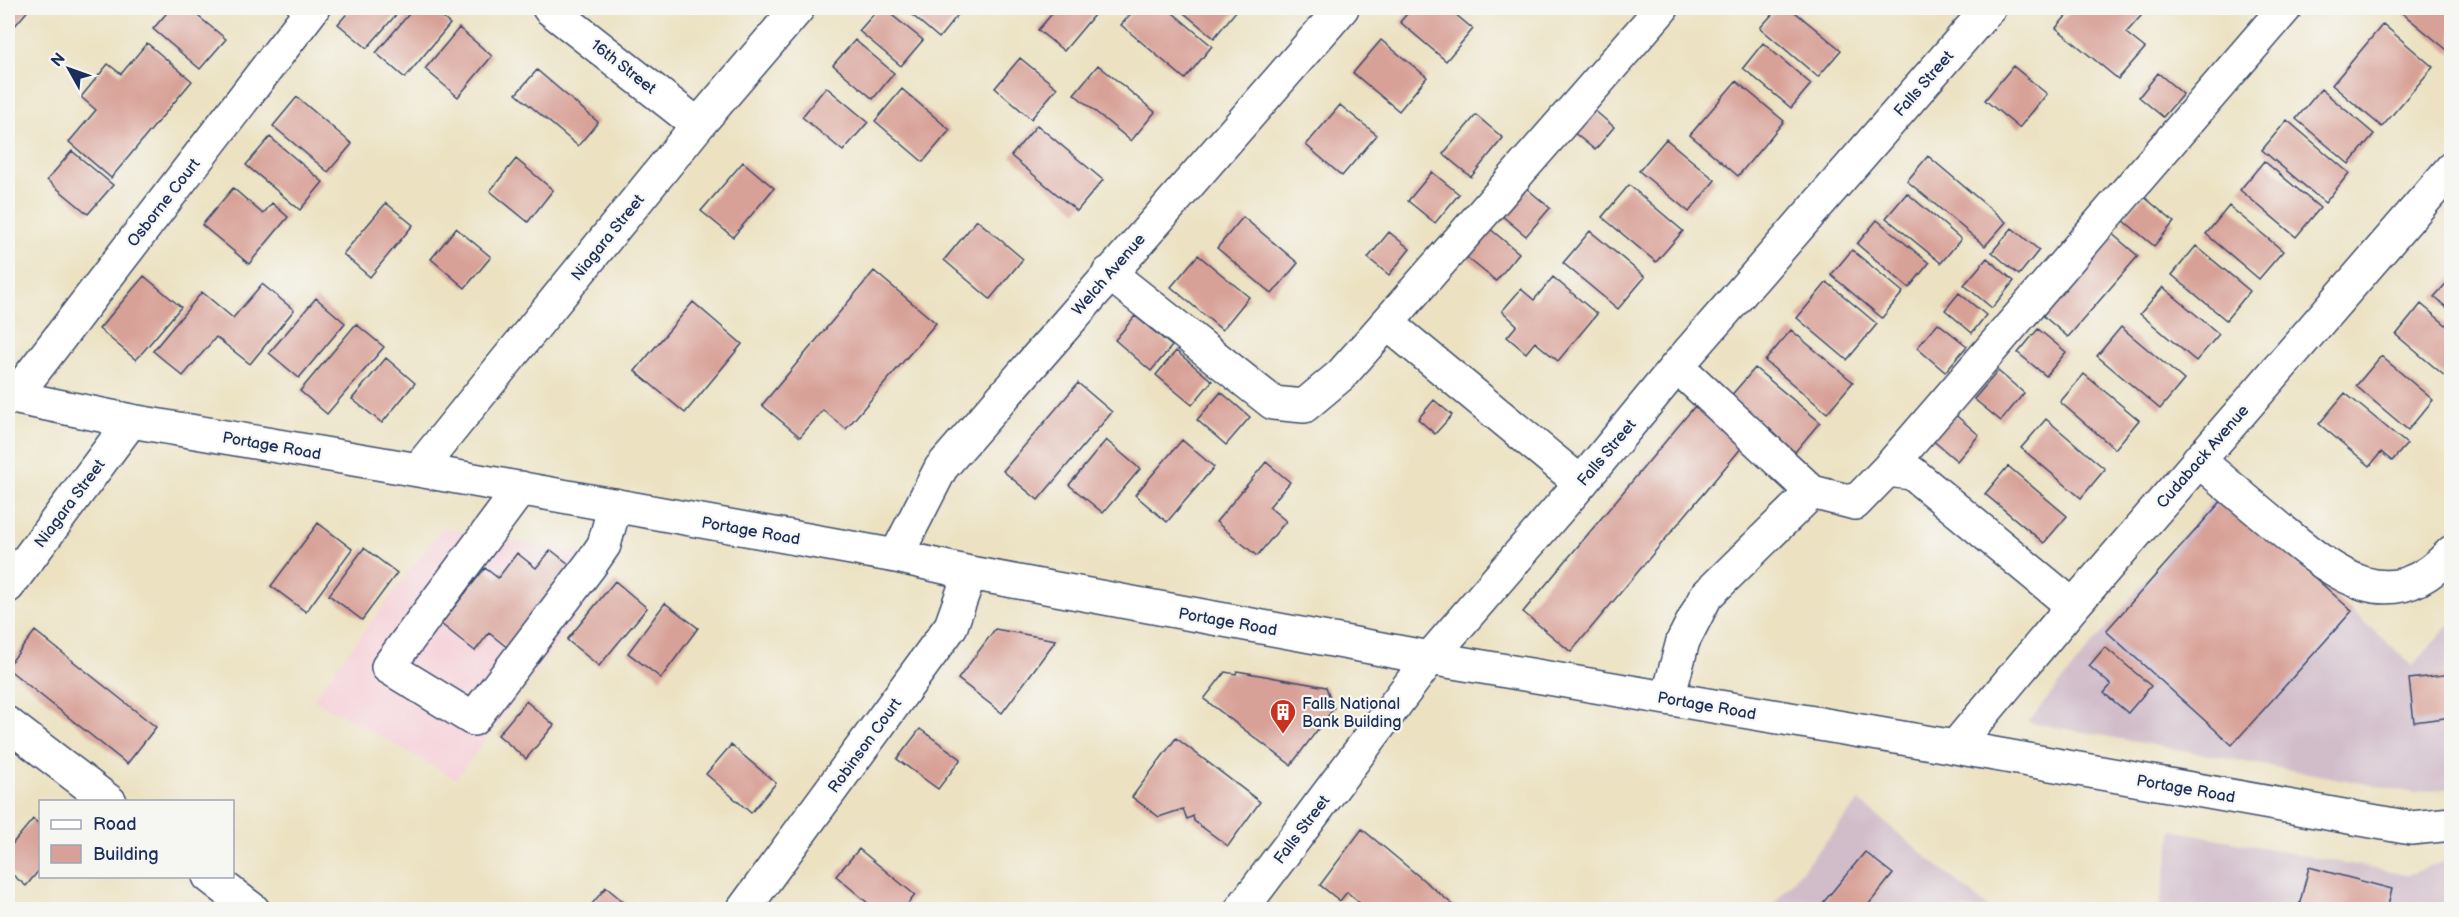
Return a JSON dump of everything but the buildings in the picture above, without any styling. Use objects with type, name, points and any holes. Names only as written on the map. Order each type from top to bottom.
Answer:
[{"type":"street","name":"Osborne Court","points":[[11,397],[313,8]]},
{"type":"street","name":"16th Street","points":[[549,8],[698,125]]},
{"type":"street","name":"Niagara Street","points":[[418,470],[698,125],[798,8]]},
{"type":"street","name":"Welch Avenue","points":[[896,556],[941,468],[1342,8]]},
{"type":"street","points":[[1109,273],[1273,403],[1304,406],[1341,375],[1387,324],[1662,8]]},
{"type":"street","name":"Falls Street","points":[[1241,909],[1430,658],[1581,483],[1677,366],[1989,8]]},
{"type":"street","points":[[1677,366],[1812,492],[1855,503],[1887,470],[2285,8]]},
{"type":"street","name":"Cudaback Avenue","points":[[1955,747],[2198,460],[2451,168]]},
{"type":"street","points":[[1387,324],[1581,483]]},
{"type":"street","name":"Portage Road","points":[[11,397],[131,421],[896,556],[970,573],[1430,658],[1955,747],[2411,828],[2451,824]]},
{"type":"street","name":"Niagara Street","points":[[8,586],[131,421]]},
{"type":"street","points":[[2198,460],[2320,562],[2343,577],[2383,587],[2399,586],[2427,575],[2451,552]]},
{"type":"street","points":[[1887,470],[1912,473],[2073,606]]},
{"type":"street","points":[[521,488],[388,667],[472,719],[604,545],[615,506]]},
{"type":"street","points":[[1668,698],[1683,641],[1706,596],[1812,492]]},
{"type":"street","name":"Robinson Court","points":[[744,909],[951,626],[970,573]]},
{"type":"street","points":[[8,724],[109,800]]},
{"type":"street","points":[[212,878],[252,909]]},
{"type":"shaded area","points":[[2219,492],[2413,666],[2451,623],[2451,788],[2416,793],[2028,722]]},
{"type":"shaded area","points":[[442,528],[619,560],[456,779],[313,699]]},
{"type":"shaded area","points":[[1859,801],[1990,909],[1769,910]]},
{"type":"shaded area","points":[[2173,830],[2407,875],[2451,859],[2451,909],[2159,910]]},
{"type":"place","name":"Falls National Bank Building","points":[[1283,735]]}]
